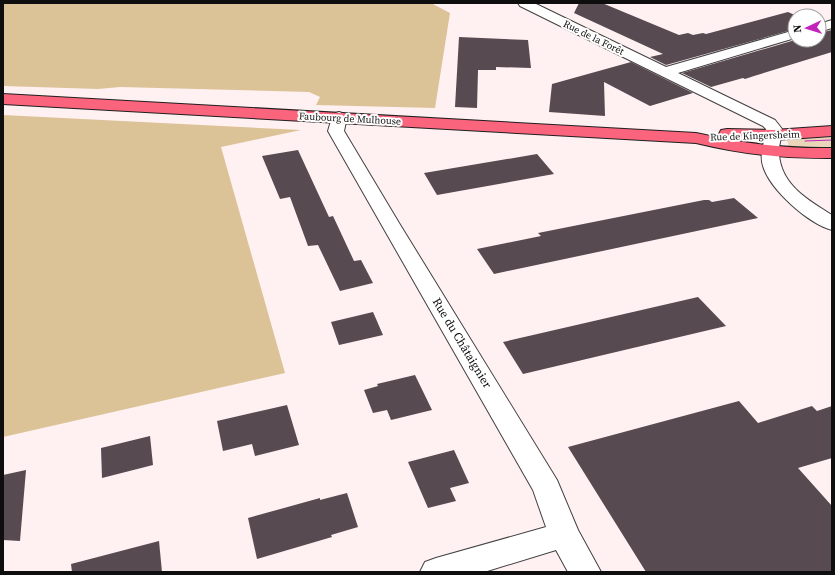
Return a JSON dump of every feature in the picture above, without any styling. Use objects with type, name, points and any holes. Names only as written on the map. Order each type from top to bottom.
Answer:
[{"type":"main road","name":"Faubourg de Mulhouse","points":[[3,99],[696,138]]},
{"type":"main road","name":"Rue de Kingersheim","points":[[696,138],[721,134],[774,135],[832,131]]},
{"type":"main road","name":"Rue de Kingersheim","points":[[696,138],[723,145],[769,152],[832,153]]},
{"type":"street","name":"Rue de la Forêt","points":[[524,3],[769,123],[774,129],[774,135]]},
{"type":"street","points":[[665,72],[787,36]]},
{"type":"street","name":"Rue du Châtaignier","points":[[339,117],[336,131],[547,488],[564,535],[585,572]]},
{"type":"street","points":[[774,135],[769,152],[772,171],[778,182],[801,203],[832,224]]},
{"type":"street","points":[[436,572],[564,535]]},
{"type":"shaded area","points":[[3,3],[431,3],[450,13],[435,108],[316,105],[320,97],[309,92],[120,87],[98,89],[3,86]]},
{"type":"shaded area","points":[[3,115],[301,130],[221,147],[285,373],[3,437]]},
{"type":"shaded area","points":[[832,137],[832,149],[789,147],[787,140]]},
{"type":"building","points":[[579,3],[602,3],[679,35],[688,33],[693,35],[703,33],[706,34],[787,12],[787,31],[666,65],[650,57],[663,54],[574,13]]},
{"type":"building","points":[[832,30],[832,52],[745,79],[743,78],[711,87],[682,73],[787,42],[787,48],[827,48],[827,31]]},
{"type":"building","points":[[459,37],[528,40],[531,68],[496,67],[496,70],[478,70],[477,108],[455,107]]},
{"type":"building","points":[[631,62],[693,93],[650,106],[604,82],[605,116],[549,112],[552,84]]},
{"type":"building","points":[[298,150],[329,217],[333,216],[354,261],[361,260],[373,283],[340,291],[318,245],[308,246],[290,197],[280,199],[262,156]]},
{"type":"building","points":[[537,154],[554,174],[437,195],[424,173]]},
{"type":"building","points":[[734,198],[758,218],[494,274],[477,249],[541,236],[538,233],[704,200],[709,200],[712,202]]},
{"type":"building","points":[[698,297],[726,326],[523,374],[503,342]]},
{"type":"building","points":[[373,312],[383,335],[339,345],[331,322]]},
{"type":"building","points":[[415,375],[432,410],[391,420],[387,410],[373,413],[364,390],[378,386],[377,384]]},
{"type":"building","points":[[739,401],[758,423],[812,406],[817,411],[832,406],[832,458],[798,468],[832,506],[832,572],[646,572],[568,447]]},
{"type":"building","points":[[287,405],[299,445],[255,456],[252,444],[223,451],[217,421]]},
{"type":"building","points":[[150,436],[153,465],[102,478],[101,448]]},
{"type":"building","points":[[454,450],[469,483],[450,488],[456,501],[428,508],[408,462]]},
{"type":"building","points":[[26,470],[20,541],[3,540],[3,475]]},
{"type":"building","points":[[347,493],[358,527],[331,535],[332,537],[257,559],[248,518],[320,498],[320,500]]},
{"type":"building","points":[[159,541],[162,572],[72,572],[71,564]]},
{"type":"tram line","points":[[805,141],[832,140]]}]
